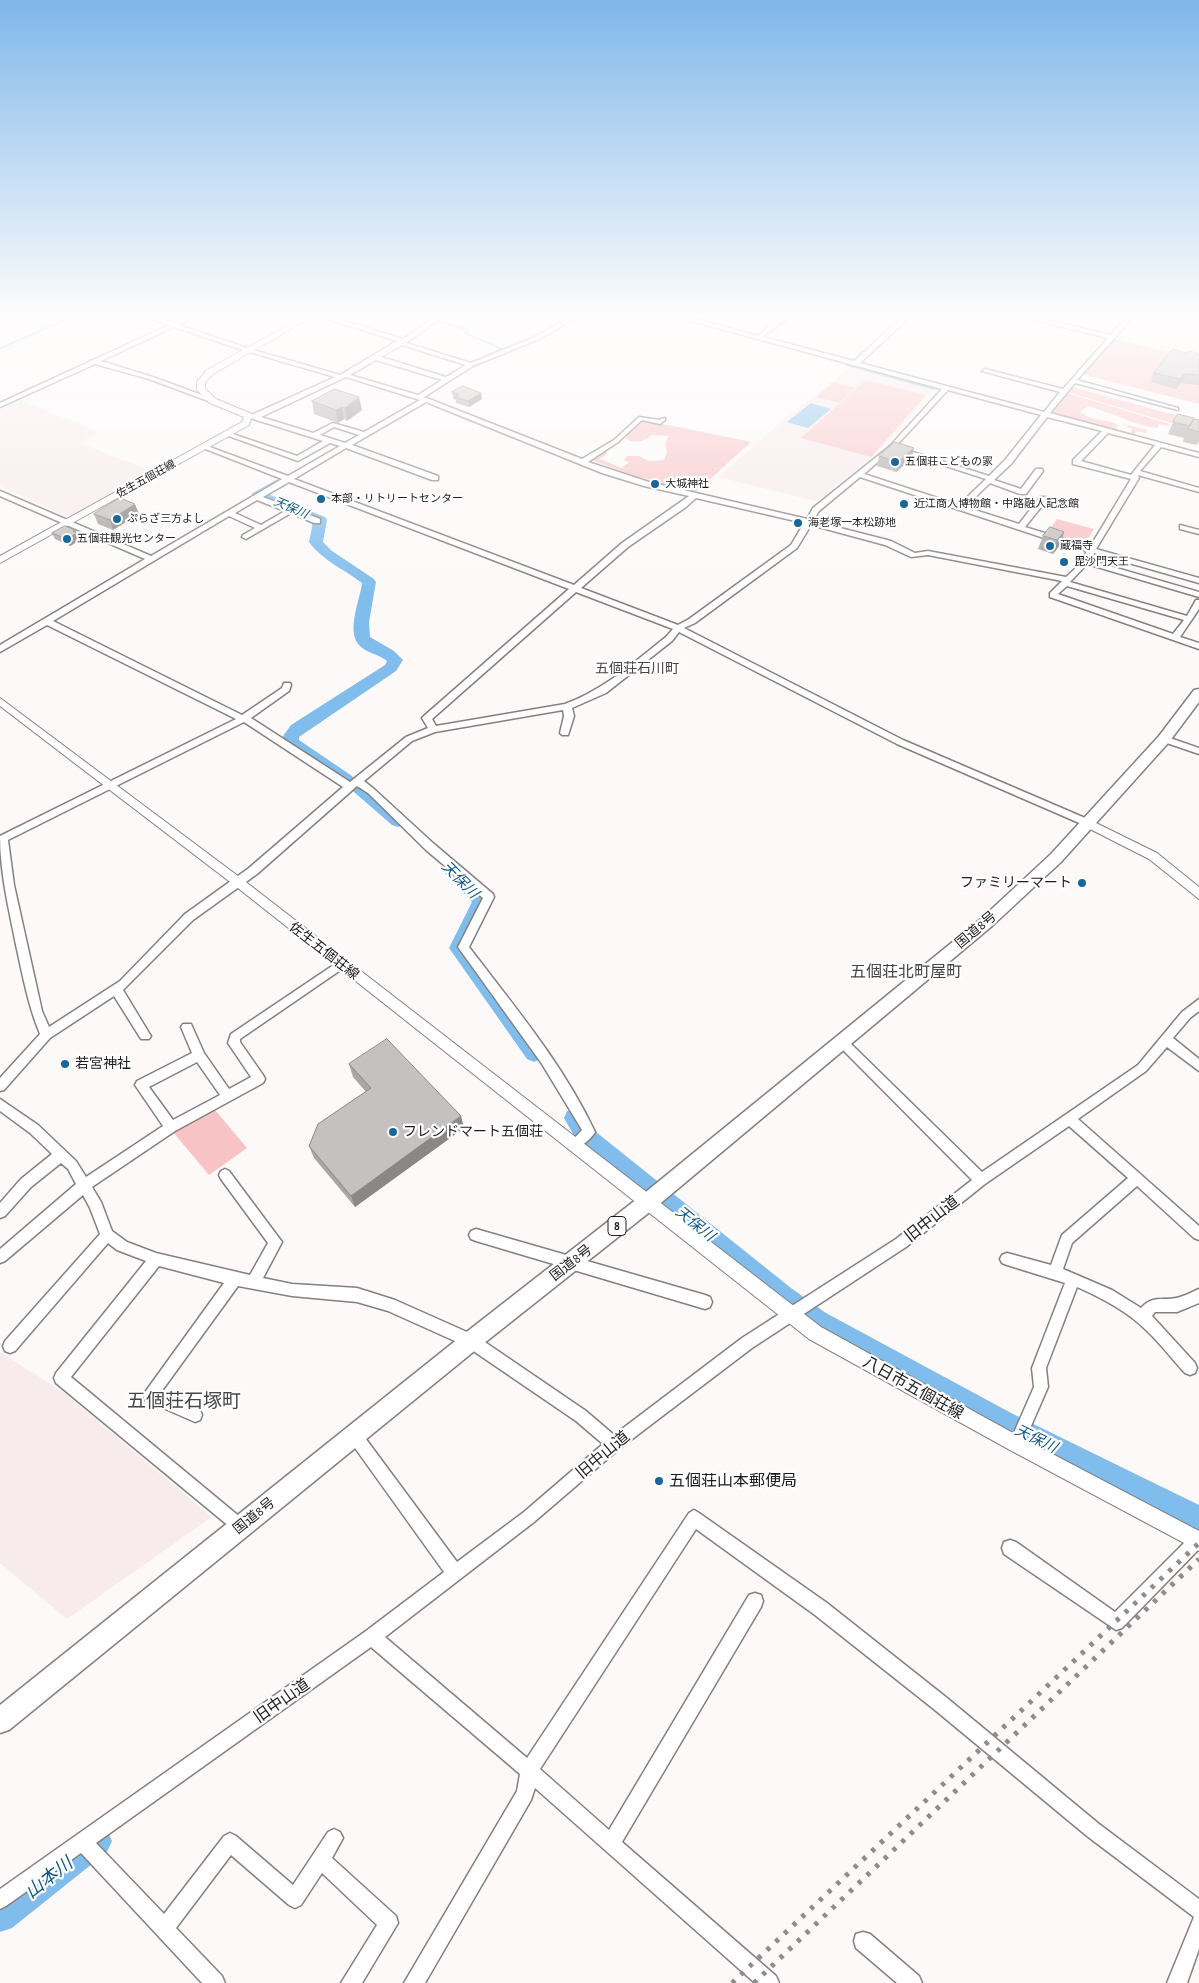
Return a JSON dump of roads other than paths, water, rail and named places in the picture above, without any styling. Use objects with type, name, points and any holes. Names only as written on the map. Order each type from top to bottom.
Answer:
[{"type":"highway","name":"国道8号","points":[[0,1721],[471,1341],[572,1263],[987,922],[1056,858],[1164,739],[1199,693]]},
{"type":"main road","points":[[230,408],[252,417]]},
{"type":"main road","name":"佐生五個荘線","points":[[0,560],[228,434],[252,417]]},
{"type":"main road","name":"佐生五個荘線","points":[[0,701],[109,786],[238,882],[341,964],[582,1137],[648,1201]]},
{"type":"main road","points":[[1088,823],[1153,856],[1199,894]]},
{"type":"main road","name":"八日市五個荘線","points":[[648,1201],[790,1315],[825,1339],[1198,1541]]},
{"type":"street","points":[[252,417],[273,408]]},
{"type":"street","points":[[0,649],[408,408]]},
{"type":"street","points":[[444,408],[605,471],[663,488],[874,538],[914,555],[928,553],[1066,581],[1190,619]]},
{"type":"street","points":[[0,1086],[46,1035],[120,986],[189,917],[238,882],[409,738],[433,729],[567,706],[588,700],[603,691],[669,640],[678,628],[692,621],[730,591],[780,558],[800,538],[809,522],[824,503],[892,447],[928,408]]},
{"type":"street","points":[[1020,408],[1199,455]]},
{"type":"street","points":[[960,508],[1008,462],[1046,416],[1045,414],[1050,408]]},
{"type":"street","points":[[1171,408],[1176,409]]},
{"type":"street","points":[[252,417],[314,436],[435,478]]},
{"type":"street","points":[[583,462],[616,441],[641,418],[660,422],[663,419]]},
{"type":"street","points":[[314,436],[333,425],[363,435]]},
{"type":"street","points":[[1106,430],[1076,462],[1199,490]]},
{"type":"street","points":[[228,434],[298,459],[328,441]]},
{"type":"street","points":[[1159,445],[1135,475],[1084,561],[1053,595],[1199,646]]},
{"type":"street","points":[[205,447],[678,628],[900,742],[1088,823]]},
{"type":"street","points":[[892,447],[1022,492],[1039,472]]},
{"type":"street","points":[[860,475],[960,508],[1199,581]]},
{"type":"street","points":[[663,488],[683,505]]},
{"type":"street","points":[[0,493],[151,559]]},
{"type":"street","points":[[260,496],[290,511],[317,521]]},
{"type":"street","points":[[433,729],[427,718],[625,545],[693,496]]},
{"type":"street","points":[[1021,527],[1043,499]]},
{"type":"street","points":[[246,537],[290,511]]},
{"type":"street","points":[[229,512],[261,528]]},
{"type":"street","points":[[1182,527],[1199,532]]},
{"type":"street","points":[[1084,561],[1199,595]]},
{"type":"street","points":[[1175,638],[1190,619],[1199,602]]},
{"type":"street","points":[[46,621],[243,719],[249,720],[296,750],[308,762],[371,791],[430,847],[489,897],[463,947],[528,1036],[581,1115],[589,1132],[582,1137]]},
{"type":"street","points":[[46,1035],[36,1011],[1,840],[243,719],[286,689],[287,685]]},
{"type":"street","points":[[565,733],[569,716],[567,706]]},
{"type":"street","points":[[1164,739],[1199,751]]},
{"type":"street","points":[[0,1257],[85,1186],[171,1127],[228,1097],[259,1078],[234,1043],[235,1037],[341,964]]},
{"type":"street","points":[[120,986],[145,1036]]},
{"type":"street","name":"旧中山道","points":[[0,1900],[372,1637],[530,1517],[614,1444],[739,1349],[901,1243],[981,1180],[1142,1068],[1186,1015],[1199,1004]]},
{"type":"street","points":[[187,1027],[199,1054],[228,1097]]},
{"type":"street","points":[[1167,1040],[1199,1066]]},
{"type":"street","points":[[842,1042],[981,1180]]},
{"type":"street","points":[[171,1127],[141,1085],[199,1054]]},
{"type":"street","points":[[0,1104],[34,1129],[72,1165],[85,1186],[107,1235],[122,1246],[156,1259],[253,1283],[292,1290],[357,1295],[390,1305],[471,1341],[581,1416],[614,1444]]},
{"type":"street","points":[[1070,1119],[1199,1234]]},
{"type":"street","points":[[0,1212],[26,1182],[61,1155]]},
{"type":"street","points":[[225,1175],[275,1242],[253,1283]]},
{"type":"street","points":[[1055,1273],[1067,1239],[1136,1179]]},
{"type":"street","points":[[10,1346],[107,1235]]},
{"type":"street","points":[[476,1235],[706,1302]]},
{"type":"street","points":[[1007,1258],[1094,1288],[1142,1318],[1190,1368]]},
{"type":"street","points":[[156,1259],[62,1378],[241,1526]]},
{"type":"street","points":[[195,1415],[150,1394],[235,1279]]},
{"type":"street","points":[[1016,1444],[1041,1387],[1039,1368],[1073,1280]]},
{"type":"street","points":[[1142,1318],[1152,1306],[1176,1305],[1199,1296]]},
{"type":"street","points":[[355,1436],[455,1573]]},
{"type":"street","points":[[414,1983],[525,1794],[529,1771],[694,1518],[821,1608],[941,1704],[1093,1830],[1199,1910]]},
{"type":"street","points":[[1010,1548],[1116,1622],[1198,1541]]},
{"type":"street","points":[[611,1844],[755,1601]]},
{"type":"street","points":[[372,1637],[529,1771],[769,1983]]},
{"type":"street","points":[[164,1929],[230,1842],[295,1899],[334,1838]]},
{"type":"street","points":[[83,1842],[215,1983]]},
{"type":"street","points":[[320,1859],[389,1923],[352,1983]]},
{"type":"street","points":[[1177,1983],[1199,1924]]},
{"type":"street","points":[[863,1941],[912,1983]]},
{"type":"water","points":[[805,408],[831,409],[808,428],[787,422]]},
{"type":"waterway","name":"天保川","points":[[276,484],[258,494],[320,520],[316,542],[334,559],[369,582],[362,622],[362,637],[369,645],[388,654],[395,660],[391,668],[297,729],[291,736],[291,742],[346,780]]},
{"type":"waterway","name":"天保川","points":[[360,788],[398,821]]},
{"type":"waterway","name":"天保川","points":[[451,870],[482,901],[459,948],[534,1053]]},
{"type":"waterway","name":"天保川","points":[[575,1118],[588,1139],[782,1296],[817,1321],[1004,1423],[1199,1519]]},
{"type":"waterway","name":"山本川","points":[[0,1916],[96,1841]]},
{"type":"railway","points":[[732,1983],[1199,1543]]},
{"type":"railway","points":[[754,1983],[1199,1559]]},
{"type":"place","name":"五個荘こどもの家","points":[[895,462]]},
{"type":"place","name":"大城神社","points":[[655,484]]},
{"type":"place","name":"本部・リトリートセンター","points":[[321,499]]},
{"type":"place","name":"近江商人博物館・中路融人記念館","points":[[904,504]]},
{"type":"place","name":"ぷらざ三方よし","points":[[117,519]]},
{"type":"place","name":"海老塚一本松跡地","points":[[798,523]]},
{"type":"place","name":"五個荘観光センター","points":[[67,539]]},
{"type":"place","name":"蔵福寺","points":[[1050,546]]},
{"type":"place","name":"毘沙門天王","points":[[1064,562]]},
{"type":"place","name":"ファミリーマート","points":[[1082,883]]},
{"type":"place","name":"若宮神社","points":[[65,1064]]},
{"type":"place","name":"フレンドマート五個荘","points":[[393,1132]]},
{"type":"place","name":"五個荘山本郵便局","points":[[659,1481]]},
{"type":"district","name":"五個荘石川町","points":[[637,669]]},
{"type":"district","name":"五個荘北町屋町","points":[[906,972]]},
{"type":"district","name":"五個荘石塚町","points":[[184,1401]]}]
